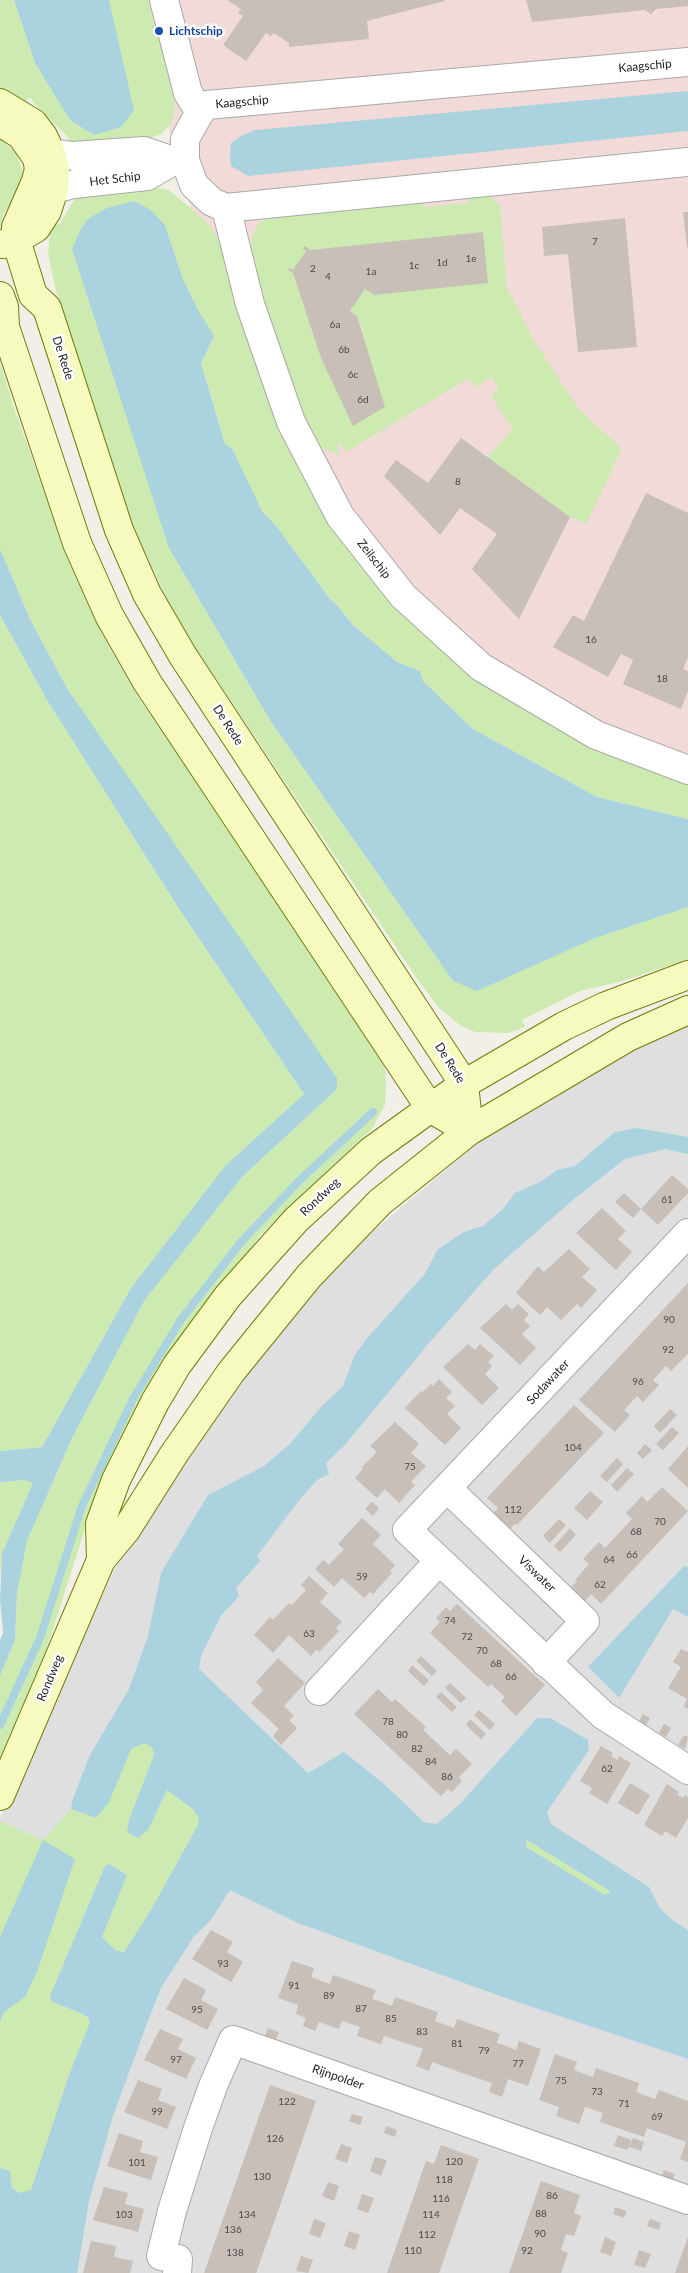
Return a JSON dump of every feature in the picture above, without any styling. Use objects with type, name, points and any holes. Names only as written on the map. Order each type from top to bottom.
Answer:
[{"type":"main road","points":[[0,103],[33,123],[43,136],[43,153],[36,181],[18,220],[17,238]]},
{"type":"main road","points":[[0,122],[21,135],[43,153],[56,170],[54,189],[47,211],[17,238]]},
{"type":"main road","name":"De Rede","points":[[17,238],[33,295],[47,308],[119,530],[146,594],[183,656],[464,1084],[469,1130]]},
{"type":"main road","points":[[0,296],[4,307],[3,323],[77,543],[109,615],[146,682],[430,1108],[469,1130]]},
{"type":"main road","name":"Rondweg","points":[[101,1560],[100,1524],[116,1480],[143,1424],[177,1365],[228,1296],[296,1220],[371,1151],[464,1084],[523,1048],[572,1022],[632,996],[688,975]]},
{"type":"main road","name":"Rondweg","points":[[0,1796],[101,1560],[126,1530],[208,1403],[287,1302],[336,1247],[380,1202],[469,1130],[628,1037],[688,1010]]},
{"type":"street","points":[[164,0],[188,93],[200,112]]},
{"type":"street","name":"Kaagschip","points":[[226,208],[212,202],[194,185],[179,160],[185,139],[200,112],[207,105],[688,62]]},
{"type":"street","name":"Het Schip","points":[[43,153],[73,156],[144,151],[179,160]]},
{"type":"street","name":"Het Schip","points":[[54,189],[74,184],[147,176],[179,160]]},
{"type":"street","points":[[226,208],[688,162]]},
{"type":"street","name":"Zeilschip","points":[[226,208],[250,304],[291,422],[340,516],[403,596],[481,667],[596,735],[688,770]]},
{"type":"street","name":"Sodawater","points":[[439,1561],[407,1530],[688,1233]]},
{"type":"street","name":"Viswater","points":[[447,1488],[585,1620],[546,1663]]},
{"type":"street","points":[[319,1691],[439,1561],[603,1715],[688,1770]]},
{"type":"street","name":"Rijnpolder","points":[[177,2273],[178,2259],[161,2256],[172,2211],[195,2136],[213,2086],[233,2040],[688,2200]]},
{"type":"shaded area","points":[[128,0],[688,0],[688,794],[311,546],[200,244],[149,53]]},
{"type":"shaded area","points":[[688,1017],[688,2273],[0,2273],[0,1818],[117,1564],[237,1385],[345,1255],[500,1124]]},
{"type":"green space","points":[[0,0],[14,0],[35,63],[133,110],[109,0],[148,0],[157,35],[162,34],[180,98],[174,101],[175,111],[170,125],[161,134],[151,138],[89,146],[68,140],[69,138],[33,100],[29,97],[24,105],[0,88]]},
{"type":"green space","points":[[0,139],[16,152],[23,173],[22,182],[16,196],[3,215],[0,229]]},
{"type":"green space","points":[[147,186],[169,190],[208,223],[215,234],[223,250],[250,346],[419,620],[688,780],[688,819],[597,797],[473,729],[423,681],[420,671],[397,662],[352,624],[330,599],[277,527],[262,511],[232,448],[225,444],[201,362],[197,308],[183,279],[165,225],[169,548],[271,722],[453,981],[688,907],[688,959],[623,981],[580,991],[522,1020],[525,1027],[508,1033],[475,1032],[461,1026],[439,1008],[418,980],[182,628],[134,527],[56,291],[48,254],[51,223],[59,225],[74,200],[93,192]]},
{"type":"green space","points":[[485,193],[500,205],[507,288],[533,339],[578,408],[622,449],[586,524],[570,517],[487,457],[513,429],[492,398],[494,392],[499,389],[491,377],[476,387],[469,378],[346,452],[341,444],[336,446],[341,455],[314,445],[285,376],[250,253],[253,233],[259,224],[267,217],[423,199],[424,207],[468,203],[467,195]]},
{"type":"green space","points":[[0,362],[13,405],[60,537],[103,636],[136,694],[376,1044],[385,1066],[386,1086],[385,1105],[372,1129],[262,1233],[167,1360],[124,1436],[85,1529],[46,1651],[0,1760],[0,1676],[15,1640],[17,1593],[27,1541],[72,1438],[144,1300],[242,1177],[337,1089],[68,690],[31,621],[0,549]]},
{"type":"green space","points":[[0,615],[47,700],[181,912],[304,1094],[225,1166],[131,1288],[42,1447],[0,1451]]},
{"type":"green space","points":[[25,1480],[33,1483],[2,1553],[0,1578],[0,1482]]},
{"type":"green space","points":[[145,1743],[152,1747],[154,1755],[129,1820],[127,1832],[148,1830],[167,1790],[193,1809],[198,1816],[199,1823],[151,1910],[125,1952],[115,1950],[102,1937],[127,1875],[109,1864],[105,1866],[50,1996],[57,2004],[88,2017],[90,2022],[69,2075],[31,2191],[19,2193],[12,2188],[9,2171],[0,2168],[0,2022],[4,2012],[25,1997],[0,1938],[0,1821],[43,1840],[71,1809],[96,1818],[131,1749]]},
{"type":"green space","points":[[527,1840],[611,1892],[605,1895],[525,1847]]},
{"type":"water","points":[[14,0],[109,0],[134,110],[121,127],[94,135],[70,120],[35,63]]},
{"type":"water","points":[[688,91],[688,131],[248,176],[231,166],[231,143],[255,130]]},
{"type":"water","points":[[134,201],[151,210],[165,225],[183,279],[197,308],[214,336],[201,363],[225,444],[232,448],[262,511],[277,527],[330,599],[352,624],[397,662],[420,671],[423,681],[473,729],[597,797],[688,819],[688,907],[595,938],[477,991],[453,981],[271,722],[169,548],[72,249],[81,229],[89,218],[107,208]]},
{"type":"water","points":[[0,549],[31,621],[68,690],[337,1078],[337,1089],[242,1177],[144,1301],[72,1438],[27,1541],[17,1593],[15,1640],[0,1676],[0,1640],[3,1633],[0,1600],[2,1553],[33,1483],[25,1480],[0,1482],[0,1451],[42,1447],[131,1288],[225,1166],[304,1094],[181,912],[47,700],[0,615]]},
{"type":"water","points":[[637,1128],[688,1137],[688,1154],[665,1149],[625,1159],[574,1199],[493,1270],[429,1343],[344,1446],[326,1463],[329,1474],[317,1480],[257,1556],[260,1561],[236,1588],[239,1596],[221,1616],[201,1656],[199,1669],[308,1773],[344,1752],[384,1784],[424,1822],[437,1824],[460,1804],[537,1718],[550,1718],[588,1740],[589,1750],[547,1812],[551,1824],[649,1887],[660,1908],[672,1920],[688,1930],[688,2059],[514,2001],[298,1923],[230,1890],[210,1921],[194,1936],[161,1988],[113,2116],[89,2201],[77,2273],[0,2273],[0,2168],[10,2171],[12,2188],[19,2193],[31,2190],[69,2075],[90,2022],[88,2017],[51,2001],[50,1996],[105,1866],[109,1864],[127,1875],[102,1937],[115,1950],[124,1952],[151,1910],[199,1823],[198,1816],[193,1809],[167,1790],[148,1830],[138,1838],[127,1832],[129,1820],[154,1755],[152,1747],[145,1743],[131,1749],[109,1802],[96,1818],[71,1809],[72,1801],[90,1755],[129,1689],[148,1636],[161,1573],[208,1495],[264,1466],[291,1443],[320,1408],[343,1386],[355,1355],[368,1337],[424,1275],[438,1249],[464,1232],[483,1226],[504,1208],[515,1193],[542,1181],[557,1170],[575,1166],[615,1132]],"holes":[[[527,1840],[610,1891],[605,1895],[526,1847]]]},
{"type":"water","points":[[685,1565],[688,1568],[688,1617],[673,1609],[619,1698],[588,1667]]},
{"type":"water","points":[[43,1840],[75,1859],[37,1972],[25,1997],[4,2012],[0,2022],[0,1937]]},
{"type":"building","points":[[227,0],[445,1],[367,21],[369,39],[289,47],[289,43],[274,33],[271,36],[266,33],[246,61],[223,45],[243,16],[238,13],[241,9]]},
{"type":"building","points":[[526,0],[688,0],[688,6],[656,9],[651,14],[645,10],[532,22]]},
{"type":"building","points":[[683,212],[688,212],[688,247],[687,247]]},
{"type":"building","points":[[625,218],[637,347],[578,352],[568,254],[544,256],[542,227]]},
{"type":"building","points":[[483,232],[488,283],[374,295],[365,289],[350,311],[357,316],[385,407],[353,426],[321,358],[293,273],[288,270],[290,268],[293,270],[306,251],[303,248],[305,246],[310,250]]},
{"type":"building","points":[[461,438],[570,517],[519,619],[472,569],[497,534],[460,508],[440,535],[384,476],[396,460],[428,483]]},
{"type":"building","points":[[646,493],[688,513],[688,657],[683,669],[688,671],[688,691],[681,709],[623,684],[633,660],[621,654],[608,677],[553,647],[573,615],[584,621]]},
{"type":"building","points":[[672,1175],[688,1189],[688,1193],[658,1225],[641,1209]]},
{"type":"building","points":[[624,1193],[641,1209],[633,1218],[615,1202]]},
{"type":"building","points":[[602,1208],[626,1231],[618,1239],[632,1252],[616,1270],[576,1233]]},
{"type":"building","points":[[569,1249],[590,1269],[582,1277],[597,1290],[581,1308],[577,1304],[561,1320],[547,1307],[540,1315],[516,1293],[538,1266],[544,1272]]},
{"type":"building","points":[[688,1283],[688,1354],[671,1371],[666,1366],[653,1380],[659,1385],[643,1402],[637,1396],[624,1410],[630,1415],[615,1432],[579,1400]]},
{"type":"building","points":[[506,1304],[512,1310],[518,1304],[529,1314],[524,1320],[530,1326],[522,1334],[536,1348],[520,1365],[480,1328]]},
{"type":"building","points":[[468,1344],[475,1350],[480,1344],[494,1356],[488,1362],[492,1366],[485,1374],[499,1388],[482,1405],[443,1367]]},
{"type":"building","points":[[439,1379],[452,1392],[446,1398],[455,1406],[447,1414],[461,1428],[445,1445],[405,1408],[421,1391],[423,1392],[431,1384],[433,1386]]},
{"type":"building","points":[[574,1405],[604,1433],[517,1525],[515,1524],[509,1530],[492,1514],[498,1508],[487,1498]]},
{"type":"building","points":[[670,1409],[677,1415],[660,1433],[654,1426]]},
{"type":"building","points":[[395,1422],[419,1444],[411,1453],[426,1466],[411,1482],[415,1485],[399,1503],[385,1489],[377,1498],[355,1478],[363,1469],[361,1468],[377,1452],[370,1446]]},
{"type":"building","points":[[672,1427],[679,1433],[663,1450],[656,1444]]},
{"type":"building","points":[[645,1444],[652,1450],[643,1459],[637,1453]]},
{"type":"building","points":[[688,1446],[688,1488],[668,1469]]},
{"type":"building","points":[[617,1458],[623,1464],[607,1482],[600,1476]]},
{"type":"building","points":[[627,1468],[634,1474],[617,1492],[611,1485]]},
{"type":"building","points":[[662,1487],[688,1511],[601,1604],[591,1594],[585,1601],[571,1587],[589,1564],[583,1559],[599,1542],[605,1548],[632,1519],[626,1513],[642,1496],[647,1502]]},
{"type":"building","points":[[590,1491],[603,1502],[587,1520],[574,1508]]},
{"type":"building","points":[[372,1502],[379,1508],[373,1516],[365,1509]]},
{"type":"building","points":[[362,1518],[381,1535],[373,1544],[395,1565],[390,1571],[392,1573],[373,1594],[370,1592],[364,1598],[342,1578],[334,1587],[315,1569],[323,1560],[329,1565],[344,1549],[338,1544]]},
{"type":"building","points":[[559,1519],[566,1525],[550,1543],[543,1536]]},
{"type":"building","points":[[570,1528],[576,1535],[560,1552],[554,1546]]},
{"type":"building","points":[[309,1576],[328,1593],[320,1602],[342,1622],[336,1628],[339,1631],[319,1652],[316,1650],[311,1656],[289,1635],[273,1653],[254,1635],[270,1617],[273,1620],[289,1603],[292,1605],[306,1590],[301,1585]]},
{"type":"building","points":[[457,1604],[545,1685],[516,1716],[501,1701],[505,1697],[491,1684],[488,1687],[430,1633],[440,1622],[436,1618],[446,1607],[450,1611]]},
{"type":"building","points":[[681,1649],[688,1652],[688,1709],[684,1706],[687,1699],[668,1688],[681,1667],[673,1662]]},
{"type":"building","points":[[421,1656],[437,1671],[432,1676],[416,1661]]},
{"type":"building","points":[[278,1658],[305,1683],[284,1706],[294,1716],[289,1720],[297,1728],[281,1745],[273,1736],[279,1729],[251,1703],[263,1690],[256,1682]]},
{"type":"building","points":[[412,1665],[429,1680],[424,1686],[408,1671]]},
{"type":"building","points":[[450,1683],[466,1698],[461,1703],[445,1688]]},
{"type":"building","points":[[378,1689],[392,1702],[395,1699],[426,1727],[423,1730],[450,1755],[456,1749],[472,1764],[459,1777],[462,1781],[452,1792],[448,1789],[441,1796],[354,1714]]},
{"type":"building","points":[[441,1692],[457,1707],[452,1712],[436,1697]]},
{"type":"building","points":[[479,1710],[495,1724],[490,1730],[474,1715]]},
{"type":"building","points":[[643,1714],[650,1718],[645,1727],[638,1723]]},
{"type":"building","points":[[470,1719],[486,1734],[481,1739],[466,1725]]},
{"type":"building","points":[[664,1724],[671,1728],[666,1737],[659,1733]]},
{"type":"building","points":[[684,1735],[688,1737],[685,1749],[678,1745]]},
{"type":"building","points":[[601,1746],[613,1753],[611,1756],[617,1760],[619,1756],[631,1763],[607,1804],[589,1793],[592,1788],[580,1781]]},
{"type":"building","points":[[630,1783],[650,1795],[638,1815],[618,1803]]},
{"type":"building","points":[[667,1784],[679,1792],[677,1795],[683,1798],[685,1795],[688,1797],[688,1818],[676,1838],[665,1831],[662,1836],[644,1825]]},
{"type":"building","points":[[211,1930],[233,1942],[227,1952],[243,1962],[231,1982],[192,1959]]},
{"type":"building","points":[[292,1961],[314,1968],[311,1977],[330,1984],[333,1975],[376,1990],[372,1999],[392,2006],[395,1997],[438,2012],[435,2021],[454,2028],[457,2019],[500,2034],[497,2043],[516,2050],[519,2041],[541,2049],[528,2086],[508,2079],[502,2097],[489,2092],[492,2083],[432,2062],[429,2071],[416,2066],[423,2049],[384,2036],[381,2044],[357,2036],[360,2027],[342,2021],[339,2029],[319,2022],[315,2031],[303,2026],[306,2018],[296,2014],[298,2005],[278,1998]]},
{"type":"building","points":[[184,1978],[206,1990],[201,2000],[218,2009],[207,2030],[166,2009]]},
{"type":"building","points":[[268,2028],[279,2032],[275,2042],[264,2038]]},
{"type":"building","points":[[160,2029],[183,2039],[178,2049],[196,2058],[186,2079],[144,2060]]},
{"type":"building","points":[[555,2054],[577,2062],[574,2070],[593,2077],[596,2068],[639,2083],[636,2092],[655,2099],[659,2090],[688,2101],[688,2162],[680,2159],[686,2142],[647,2128],[644,2137],[632,2133],[600,2122],[603,2113],[585,2107],[579,2124],[556,2116],[559,2107],[539,2100]]},
{"type":"building","points":[[138,2080],[162,2089],[158,2100],[176,2107],[167,2129],[124,2112]]},
{"type":"building","points":[[270,2085],[316,2101],[277,2214],[256,2273],[204,2273]]},
{"type":"building","points":[[352,2114],[363,2117],[360,2125],[349,2121]]},
{"type":"building","points":[[386,2126],[397,2130],[395,2137],[384,2133]]},
{"type":"building","points":[[119,2133],[143,2141],[140,2152],[158,2157],[151,2180],[107,2166]]},
{"type":"building","points":[[618,2135],[631,2140],[628,2150],[614,2146]]},
{"type":"building","points":[[633,2138],[644,2142],[641,2151],[629,2147]]},
{"type":"building","points":[[341,2144],[352,2148],[347,2163],[335,2159]]},
{"type":"building","points":[[441,2145],[479,2159],[439,2273],[387,2273],[426,2161],[434,2164]]},
{"type":"building","points":[[375,2157],[387,2160],[381,2176],[370,2171]]},
{"type":"building","points":[[664,2170],[675,2174],[672,2182],[661,2178]]},
{"type":"building","points":[[541,2181],[580,2195],[574,2213],[581,2216],[574,2236],[566,2234],[561,2250],[568,2253],[561,2273],[509,2273]]},
{"type":"building","points":[[328,2182],[339,2186],[334,2201],[322,2196]]},
{"type":"building","points":[[104,2187],[128,2193],[125,2204],[144,2209],[138,2232],[93,2220]]},
{"type":"building","points":[[362,2194],[374,2198],[368,2213],[357,2209]]},
{"type":"building","points":[[615,2207],[627,2211],[624,2218],[613,2214]]},
{"type":"building","points":[[314,2219],[326,2223],[320,2238],[309,2234]]},
{"type":"building","points":[[650,2219],[661,2223],[659,2230],[647,2226]]},
{"type":"building","points":[[349,2231],[360,2235],[355,2250],[344,2246]]},
{"type":"building","points":[[605,2237],[616,2242],[611,2256],[600,2252]]},
{"type":"building","points":[[688,2237],[688,2273],[675,2273]]},
{"type":"building","points":[[91,2241],[116,2246],[114,2257],[133,2261],[130,2273],[83,2273]]},
{"type":"building","points":[[639,2250],[651,2254],[645,2268],[634,2265]]},
{"type":"building","points":[[301,2256],[313,2260],[308,2273],[296,2271]]},
{"type":"waterway","points":[[0,1725],[40,1638],[82,1506],[133,1399],[180,1321],[241,1242],[300,1180],[373,1112]]},
{"type":"place","name":"Lichtschip","points":[[159,31]]}]
